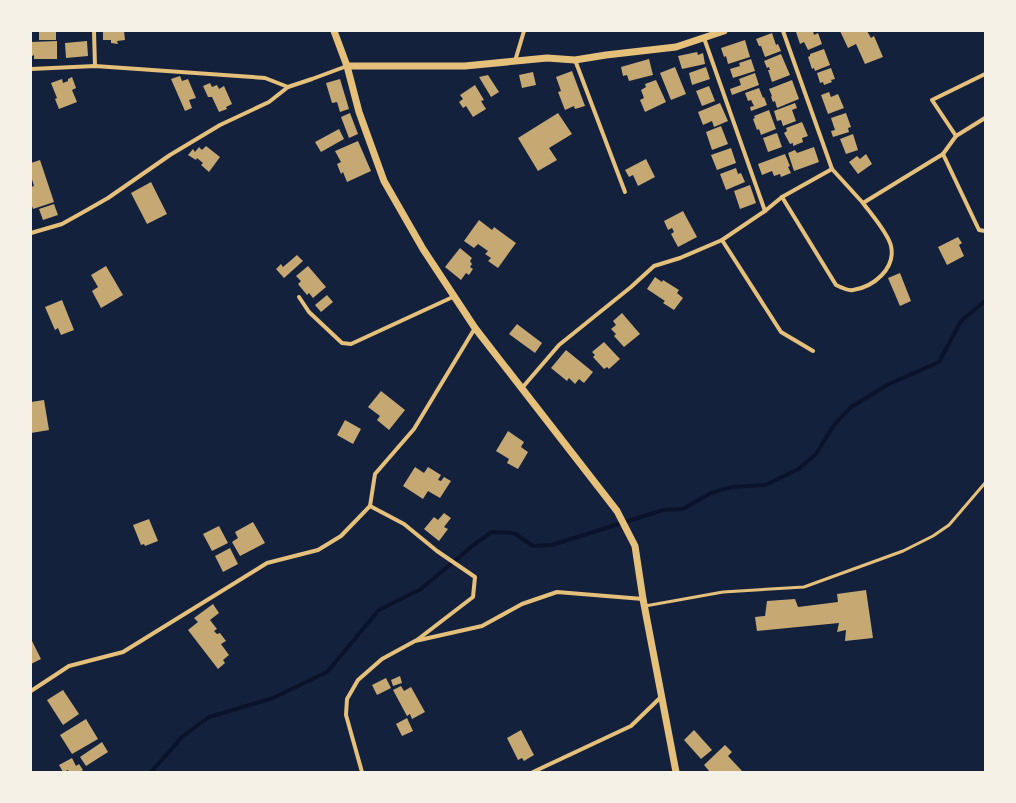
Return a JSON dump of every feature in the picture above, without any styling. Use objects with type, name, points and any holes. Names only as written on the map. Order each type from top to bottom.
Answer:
[{"type":"street","points":[[94,31],[95,66]]},
{"type":"street","points":[[334,31],[347,66],[359,112],[384,181],[423,249],[475,328],[618,511],[635,546],[676,772]]},
{"type":"street","points":[[515,61],[524,31]]},
{"type":"street","points":[[31,233],[62,224],[87,210],[108,198],[170,155],[220,125],[269,102],[288,87],[347,66],[465,66],[547,58],[575,60],[676,47],[724,31]]},
{"type":"street","points":[[782,197],[836,285],[851,291],[868,285],[884,274],[892,257],[891,245],[884,232],[862,203],[832,169],[784,31]]},
{"type":"street","points":[[704,38],[766,211]]},
{"type":"street","points":[[575,60],[625,192]]},
{"type":"street","points":[[31,69],[95,66],[265,78],[288,87]]},
{"type":"street","points":[[956,136],[932,100],[985,74]]},
{"type":"street","points":[[862,203],[942,154],[956,136],[985,118]]},
{"type":"street","points":[[942,154],[979,230],[985,231]]},
{"type":"street","points":[[522,388],[559,345],[631,287],[654,266],[680,258],[722,240],[766,211],[782,197],[832,169]]},
{"type":"street","points":[[722,240],[781,332],[813,351]]},
{"type":"street","points":[[299,297],[309,312],[342,343],[351,344],[455,296]]},
{"type":"street","points":[[31,691],[69,666],[123,652],[267,563],[318,550],[341,536],[370,506],[375,474],[414,429],[475,328]]},
{"type":"street","points":[[362,772],[346,715],[347,699],[358,680],[382,659],[415,641],[473,597],[475,577],[466,569],[437,551],[404,524],[370,506]]},
{"type":"street","points":[[415,641],[482,626],[522,604],[557,592],[644,602]]},
{"type":"street","points":[[533,772],[632,726],[662,696]]},
{"type":"lane","points":[[644,602],[723,592],[804,587],[811,585],[903,551],[933,536],[949,524],[985,483]]},
{"type":"building","points":[[39,31],[56,31],[56,40],[39,40]]},
{"type":"building","points":[[103,31],[124,31],[125,40],[117,41],[118,44],[111,43],[111,40],[103,40]]},
{"type":"building","points":[[813,31],[814,35],[818,33],[822,44],[808,50],[804,42],[800,44],[796,32]]},
{"type":"building","points":[[840,31],[867,31],[871,38],[874,36],[883,57],[865,64],[856,44],[848,48]]},
{"type":"building","points":[[772,33],[776,45],[778,44],[781,51],[765,57],[761,46],[759,46],[756,39]]},
{"type":"building","points":[[745,40],[750,57],[728,64],[726,56],[724,57],[721,48]]},
{"type":"building","points":[[57,41],[57,59],[34,59],[34,55],[32,56],[31,42]]},
{"type":"building","points":[[87,41],[88,56],[66,58],[65,43]]},
{"type":"building","points":[[824,49],[830,65],[815,71],[814,68],[812,69],[808,57],[810,54]]},
{"type":"building","points":[[697,52],[698,55],[703,53],[705,64],[682,69],[678,56]]},
{"type":"building","points":[[781,54],[790,75],[772,82],[768,70],[770,70],[769,67],[767,68],[764,61]]},
{"type":"building","points":[[649,59],[653,75],[629,81],[627,75],[623,76],[621,67]]},
{"type":"building","points":[[751,59],[755,71],[733,78],[730,69],[740,66],[739,63]]},
{"type":"building","points":[[675,67],[686,94],[671,100],[660,73]]},
{"type":"building","points":[[706,67],[710,79],[692,85],[689,73]]},
{"type":"building","points":[[831,68],[835,79],[824,85],[823,82],[820,83],[817,73]]},
{"type":"building","points":[[572,71],[585,106],[575,109],[574,106],[565,110],[558,92],[561,91],[556,77]]},
{"type":"building","points":[[533,72],[536,85],[522,88],[519,75]]},
{"type":"building","points":[[755,73],[759,85],[732,95],[730,89],[741,85],[739,79]]},
{"type":"building","points":[[488,75],[499,92],[491,97],[479,77]]},
{"type":"building","points":[[180,76],[182,81],[188,79],[196,98],[189,100],[192,108],[185,111],[171,79]]},
{"type":"building","points":[[72,77],[76,88],[72,90],[77,102],[59,109],[55,99],[57,98],[51,83],[62,79],[63,83]]},
{"type":"building","points":[[340,79],[349,109],[340,112],[337,102],[332,103],[326,83]]},
{"type":"building","points":[[656,80],[666,102],[645,112],[640,100],[644,98],[641,90],[646,87],[645,84]]},
{"type":"building","points":[[792,80],[799,99],[777,108],[775,101],[773,102],[769,89]]},
{"type":"building","points":[[210,83],[212,87],[217,85],[219,89],[224,86],[232,104],[226,107],[227,109],[219,112],[212,97],[208,97],[203,86]]},
{"type":"building","points":[[475,85],[484,100],[481,101],[486,109],[473,117],[466,106],[463,108],[459,102],[463,99],[460,95]]},
{"type":"building","points":[[709,86],[715,101],[702,106],[696,91]]},
{"type":"building","points":[[759,88],[767,105],[751,111],[750,107],[754,106],[751,100],[748,101],[745,93]]},
{"type":"building","points":[[829,92],[831,97],[838,94],[844,108],[828,114],[821,95]]},
{"type":"building","points":[[720,103],[728,121],[714,127],[712,121],[703,125],[698,112]]},
{"type":"building","points":[[795,103],[797,108],[792,110],[796,121],[783,126],[781,120],[777,121],[774,111]]},
{"type":"building","points":[[769,110],[776,129],[761,135],[759,129],[757,130],[753,119],[755,118],[754,116]]},
{"type":"building","points":[[350,113],[358,134],[349,138],[341,117]]},
{"type":"building","points":[[558,113],[572,134],[549,148],[557,160],[538,171],[518,138]]},
{"type":"building","points":[[846,113],[851,127],[848,128],[849,132],[833,137],[831,131],[835,130],[831,118]]},
{"type":"building","points":[[802,122],[808,136],[802,138],[803,142],[793,146],[793,143],[790,144],[784,133],[787,131],[786,128]]},
{"type":"building","points":[[721,126],[728,144],[712,150],[706,132]]},
{"type":"building","points":[[339,129],[344,139],[321,152],[315,142]]},
{"type":"building","points":[[777,133],[782,147],[768,152],[763,138]]},
{"type":"building","points":[[853,134],[858,150],[846,154],[840,139]]},
{"type":"building","points":[[358,141],[371,171],[347,182],[343,172],[341,174],[337,164],[341,162],[335,151]]},
{"type":"building","points":[[206,146],[220,157],[209,172],[201,165],[203,163],[197,158],[196,160],[188,155],[193,149],[195,152],[199,147],[202,150]]},
{"type":"building","points":[[814,147],[819,162],[794,171],[788,153],[795,150],[797,153]]},
{"type":"building","points":[[731,148],[736,163],[717,170],[711,155]]},
{"type":"building","points":[[785,154],[791,173],[781,177],[780,174],[774,176],[772,171],[762,175],[758,164]]},
{"type":"building","points":[[866,154],[872,164],[858,174],[849,162],[857,156],[860,159]]},
{"type":"building","points":[[646,159],[655,177],[638,186],[633,175],[629,177],[625,170]]},
{"type":"building","points":[[40,160],[54,202],[33,209],[31,203],[31,187],[34,186],[31,176],[31,163]]},
{"type":"building","points":[[736,168],[738,174],[741,173],[745,182],[726,190],[720,174]]},
{"type":"building","points":[[151,182],[167,214],[147,224],[131,193]]},
{"type":"building","points":[[750,185],[756,203],[740,209],[734,191]]},
{"type":"building","points":[[54,204],[58,215],[43,220],[39,209]]},
{"type":"building","points":[[683,211],[697,237],[678,247],[671,234],[674,232],[672,228],[668,230],[664,221]]},
{"type":"building","points":[[479,220],[492,230],[494,227],[516,243],[498,268],[488,261],[491,258],[485,254],[488,251],[478,244],[474,248],[464,241]]},
{"type":"building","points":[[958,237],[962,243],[959,245],[964,256],[947,265],[938,247]]},
{"type":"building","points":[[460,248],[472,258],[470,261],[472,264],[470,267],[473,269],[469,275],[466,273],[461,280],[445,267]]},
{"type":"building","points":[[297,255],[303,261],[284,278],[276,269],[281,264],[283,267]]},
{"type":"building","points":[[106,266],[123,295],[101,308],[92,291],[98,287],[91,275]]},
{"type":"building","points":[[308,266],[326,287],[313,298],[309,293],[307,295],[298,284],[301,281],[296,276]]},
{"type":"building","points":[[900,273],[911,301],[900,306],[888,278]]},
{"type":"building","points":[[655,277],[679,290],[677,293],[683,298],[674,310],[663,303],[665,301],[647,289]]},
{"type":"building","points":[[327,295],[333,302],[321,312],[315,305]]},
{"type":"building","points":[[62,300],[74,330],[61,335],[58,328],[55,330],[45,307]]},
{"type":"building","points":[[622,313],[640,334],[624,347],[614,336],[616,334],[611,329],[616,325],[613,321]]},
{"type":"building","points":[[517,324],[542,343],[535,353],[509,334]]},
{"type":"building","points":[[604,342],[620,359],[609,369],[607,367],[604,369],[593,357],[595,355],[592,352]]},
{"type":"building","points":[[566,350],[593,372],[584,383],[579,379],[575,384],[569,378],[567,381],[551,368]]},
{"type":"building","points":[[381,391],[405,410],[389,430],[377,420],[380,416],[368,407]]},
{"type":"building","points":[[44,400],[49,430],[31,433],[31,402]]},
{"type":"building","points":[[345,420],[361,429],[353,444],[337,435]]},
{"type":"building","points":[[508,431],[524,442],[521,447],[528,452],[518,469],[507,463],[509,459],[496,451]]},
{"type":"building","points":[[415,467],[424,473],[428,467],[441,475],[438,480],[441,481],[444,477],[451,481],[440,498],[428,491],[423,499],[403,486]]},
{"type":"building","points":[[444,513],[451,518],[444,527],[448,529],[439,541],[424,529],[434,517],[438,520]]},
{"type":"building","points":[[149,519],[158,541],[145,546],[144,544],[141,545],[133,525]]},
{"type":"building","points":[[253,522],[265,543],[240,556],[232,542],[238,538],[235,532]]},
{"type":"building","points":[[219,526],[228,543],[212,551],[203,534]]},
{"type":"building","points":[[230,548],[238,564],[223,572],[215,556]]},
{"type":"building","points":[[866,590],[873,638],[845,641],[846,630],[837,632],[839,623],[757,631],[755,617],[765,616],[767,601],[795,599],[798,607],[838,602],[837,594]]},
{"type":"building","points":[[213,604],[219,613],[210,620],[217,629],[214,631],[217,634],[220,633],[226,641],[221,644],[229,655],[223,660],[225,663],[218,669],[188,630],[198,622],[194,618]]},
{"type":"building","points":[[31,639],[41,659],[31,664]]},
{"type":"building","points":[[400,676],[402,683],[393,686],[391,680]]},
{"type":"building","points":[[386,678],[391,688],[377,695],[372,685]]},
{"type":"building","points":[[401,686],[404,691],[411,687],[425,712],[412,719],[410,714],[407,716],[393,690]]},
{"type":"building","points":[[63,690],[79,714],[63,725],[47,700]]},
{"type":"building","points":[[407,718],[413,731],[402,736],[396,724]]},
{"type":"building","points":[[86,719],[98,739],[72,754],[60,735]]},
{"type":"building","points":[[521,730],[534,755],[524,761],[522,758],[518,760],[507,738]]},
{"type":"building","points":[[694,730],[712,750],[701,759],[684,740]]},
{"type":"building","points":[[102,742],[108,752],[86,766],[80,757]]},
{"type":"building","points":[[725,745],[732,752],[728,756],[743,772],[710,772],[704,765]]},
{"type":"building","points":[[72,758],[76,766],[79,764],[83,770],[80,772],[69,772],[68,770],[63,772],[59,765]]},
{"type":"waterway","points":[[151,772],[183,736],[209,717],[273,698],[327,672],[379,610],[421,589],[476,543],[492,532],[514,533],[533,546],[552,545],[663,510],[683,509],[711,493],[732,487],[765,485],[799,469],[816,454],[834,425],[851,407],[889,384],[939,362],[961,321],[985,301]]}]
